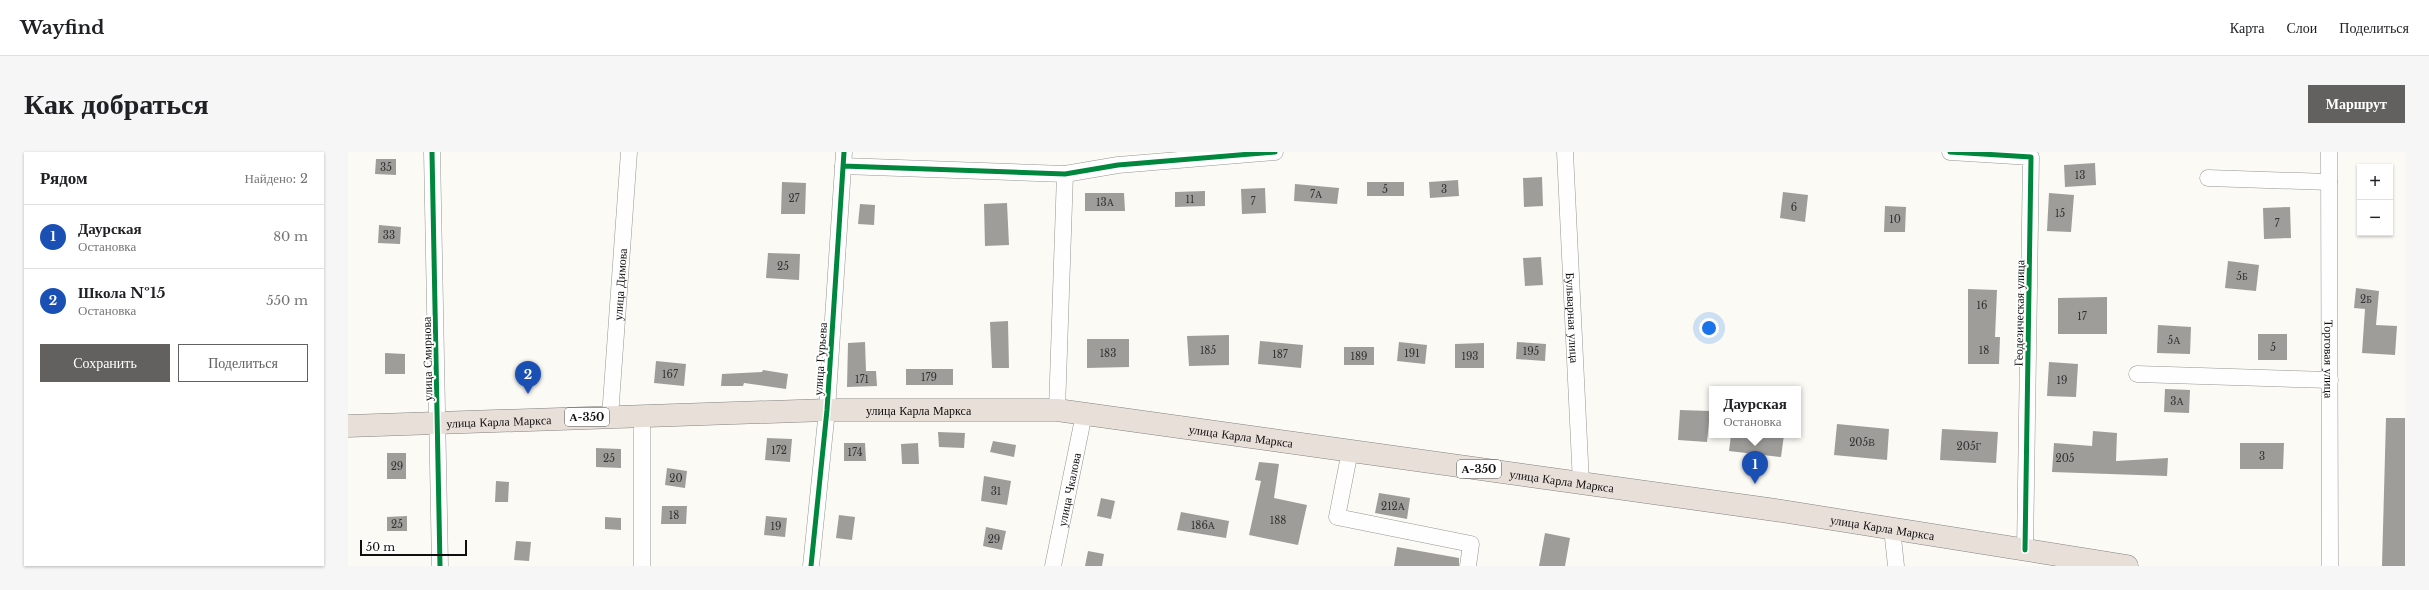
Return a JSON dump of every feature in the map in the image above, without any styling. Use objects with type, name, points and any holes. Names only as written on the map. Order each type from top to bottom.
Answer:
[{"type":"highway","name":"улица Карла Маркса","points":[[348,426],[827,410],[1057,410],[1892,528],[2127,566]]},
{"type":"street","name":"улица Смирнова","points":[[432,152],[440,566]]},
{"type":"street","name":"улица Димова","points":[[610,417],[629,152]]},
{"type":"street","points":[[844,159],[1065,174],[1117,158],[1275,152]]},
{"type":"street","name":"Бульварная улица","points":[[1565,152],[1581,483]]},
{"type":"street","name":"Геодезическая улица","points":[[1950,152],[2031,157],[2025,550]]},
{"type":"street","name":"Торговая улица","points":[[2329,152],[2330,566]]},
{"type":"street","name":"улица Гурьева","points":[[811,566],[827,410],[844,159]]},
{"type":"street","points":[[1057,410],[1065,174]]},
{"type":"street","points":[[2208,178],[2329,182]]},
{"type":"street","points":[[2137,374],[2330,380]]},
{"type":"street","name":"улица Чкалова","points":[[1052,566],[1084,414]]},
{"type":"street","points":[[642,416],[642,566]]},
{"type":"street","points":[[1350,451],[1338,517],[1471,544],[1468,566]]},
{"type":"street","points":[[1892,528],[1896,566]]},
{"type":"building","points":[[376,159],[396,159],[396,175],[375,174]]},
{"type":"building","points":[[2095,163],[2096,185],[2065,187],[2064,165]]},
{"type":"building","points":[[1542,177],[1543,206],[1524,207],[1523,178]]},
{"type":"building","points":[[1458,180],[1459,196],[1430,198],[1429,182]]},
{"type":"building","points":[[782,182],[806,183],[805,214],[781,214]]},
{"type":"building","points":[[1367,182],[1404,182],[1404,196],[1367,196]]},
{"type":"building","points":[[1295,184],[1339,188],[1337,204],[1294,201]]},
{"type":"building","points":[[1265,188],[1266,213],[1242,214],[1241,189]]},
{"type":"building","points":[[1205,191],[1205,206],[1175,207],[1175,192]]},
{"type":"building","points":[[1783,192],[1808,195],[1805,222],[1780,218]]},
{"type":"building","points":[[1085,193],[1124,193],[1125,211],[1085,211]]},
{"type":"building","points":[[2049,193],[2074,195],[2071,232],[2047,231]]},
{"type":"building","points":[[1007,203],[1009,245],[985,246],[984,204]]},
{"type":"building","points":[[860,204],[875,205],[874,225],[858,224]]},
{"type":"building","points":[[1885,206],[1906,207],[1905,232],[1884,232]]},
{"type":"building","points":[[2290,207],[2291,238],[2264,239],[2263,208]]},
{"type":"building","points":[[379,225],[401,227],[400,244],[378,243]]},
{"type":"building","points":[[768,253],[800,254],[799,280],[766,278]]},
{"type":"building","points":[[1541,257],[1543,285],[1525,286],[1523,258]]},
{"type":"building","points":[[2228,261],[2259,265],[2256,291],[2225,288]]},
{"type":"building","points":[[2356,288],[2379,291],[2376,325],[2397,326],[2395,355],[2362,353],[2365,309],[2354,308]]},
{"type":"building","points":[[1968,289],[1997,290],[1995,337],[2000,337],[1999,364],[1968,364]]},
{"type":"building","points":[[2107,297],[2107,334],[2058,334],[2058,298]]},
{"type":"building","points":[[1008,321],[1009,368],[992,368],[990,322]]},
{"type":"building","points":[[2158,325],[2191,327],[2190,354],[2157,353]]},
{"type":"building","points":[[2258,334],[2287,334],[2287,360],[2258,360]]},
{"type":"building","points":[[1229,335],[1229,365],[1189,366],[1187,336]]},
{"type":"building","points":[[1087,339],[1129,339],[1129,367],[1087,368]]},
{"type":"building","points":[[1260,341],[1303,345],[1301,368],[1258,364]]},
{"type":"building","points":[[865,342],[866,371],[876,371],[877,386],[847,387],[848,343]]},
{"type":"building","points":[[1399,342],[1427,345],[1425,364],[1397,361]]},
{"type":"building","points":[[1517,342],[1546,344],[1545,361],[1516,359]]},
{"type":"building","points":[[1484,343],[1484,368],[1455,368],[1455,344]]},
{"type":"building","points":[[1344,347],[1374,347],[1374,365],[1344,365]]},
{"type":"building","points":[[385,353],[405,354],[405,374],[385,374]]},
{"type":"building","points":[[656,361],[686,364],[684,386],[654,383]]},
{"type":"building","points":[[2049,362],[2078,364],[2076,397],[2047,396]]},
{"type":"building","points":[[906,369],[953,369],[953,385],[906,385]]},
{"type":"building","points":[[763,370],[788,374],[786,389],[744,383],[743,386],[721,386],[722,374],[762,372]]},
{"type":"building","points":[[2165,389],[2190,390],[2189,413],[2164,412]]},
{"type":"building","points":[[1680,410],[1709,411],[1707,442],[1678,440]]},
{"type":"building","points":[[2386,418],[2405,418],[2405,566],[2382,566]]},
{"type":"building","points":[[1837,424],[1889,429],[1887,460],[1834,455]]},
{"type":"building","points":[[1942,429],[1998,432],[1996,463],[1940,460]]},
{"type":"building","points":[[2093,431],[2117,433],[2116,461],[2168,458],[2167,476],[2052,472],[2054,443],[2092,446]]},
{"type":"building","points":[[938,432],[965,433],[964,448],[939,447]]},
{"type":"building","points":[[767,438],[792,439],[790,462],[765,460]]},
{"type":"building","points":[[1731,438],[1784,438],[1781,457],[1729,451]]},
{"type":"building","points":[[993,441],[1016,445],[1014,457],[990,452]]},
{"type":"building","points":[[844,443],[865,443],[866,461],[844,461]]},
{"type":"building","points":[[918,443],[919,464],[902,464],[901,444]]},
{"type":"building","points":[[2240,443],[2284,443],[2283,469],[2240,469]]},
{"type":"building","points":[[596,448],[621,449],[621,468],[596,467]]},
{"type":"building","points":[[387,453],[406,453],[406,479],[387,479]]},
{"type":"building","points":[[1259,462],[1279,464],[1274,498],[1307,505],[1298,545],[1249,535],[1261,481],[1255,480]]},
{"type":"building","points":[[667,468],[687,471],[685,488],[665,485]]},
{"type":"building","points":[[984,476],[1011,481],[1007,505],[981,501]]},
{"type":"building","points":[[496,481],[509,482],[508,502],[495,502]]},
{"type":"building","points":[[1379,493],[1410,498],[1407,519],[1375,513]]},
{"type":"building","points":[[1101,498],[1115,501],[1111,519],[1097,516]]},
{"type":"building","points":[[662,506],[687,506],[686,524],[661,524]]},
{"type":"building","points":[[1181,512],[1229,521],[1226,538],[1177,530]]},
{"type":"building","points":[[839,515],[855,517],[852,540],[836,538]]},
{"type":"building","points":[[407,516],[407,531],[387,531],[387,517]]},
{"type":"building","points":[[766,516],[787,518],[785,537],[764,535]]},
{"type":"building","points":[[605,517],[621,518],[621,530],[605,529]]},
{"type":"building","points":[[986,527],[1006,531],[1002,550],[983,546]]},
{"type":"building","points":[[1545,533],[1570,538],[1565,566],[1539,566]]},
{"type":"building","points":[[516,541],[531,542],[529,561],[514,560]]},
{"type":"building","points":[[1397,547],[1459,558],[1459,566],[1394,566]]},
{"type":"building","points":[[1088,551],[1104,554],[1102,566],[1085,566]]},
{"type":"cycle path","points":[[432,152],[440,566]]},
{"type":"cycle path","points":[[811,566],[827,410],[844,152]]},
{"type":"cycle path","points":[[843,166],[1065,174],[1118,165],[1275,152]]},
{"type":"cycle path","points":[[1950,152],[2031,157],[2025,550]]},
{"type":"place","name":"Школа №15","points":[[528,394]]},
{"type":"place","name":"Даурская","points":[[1755,484]]}]
